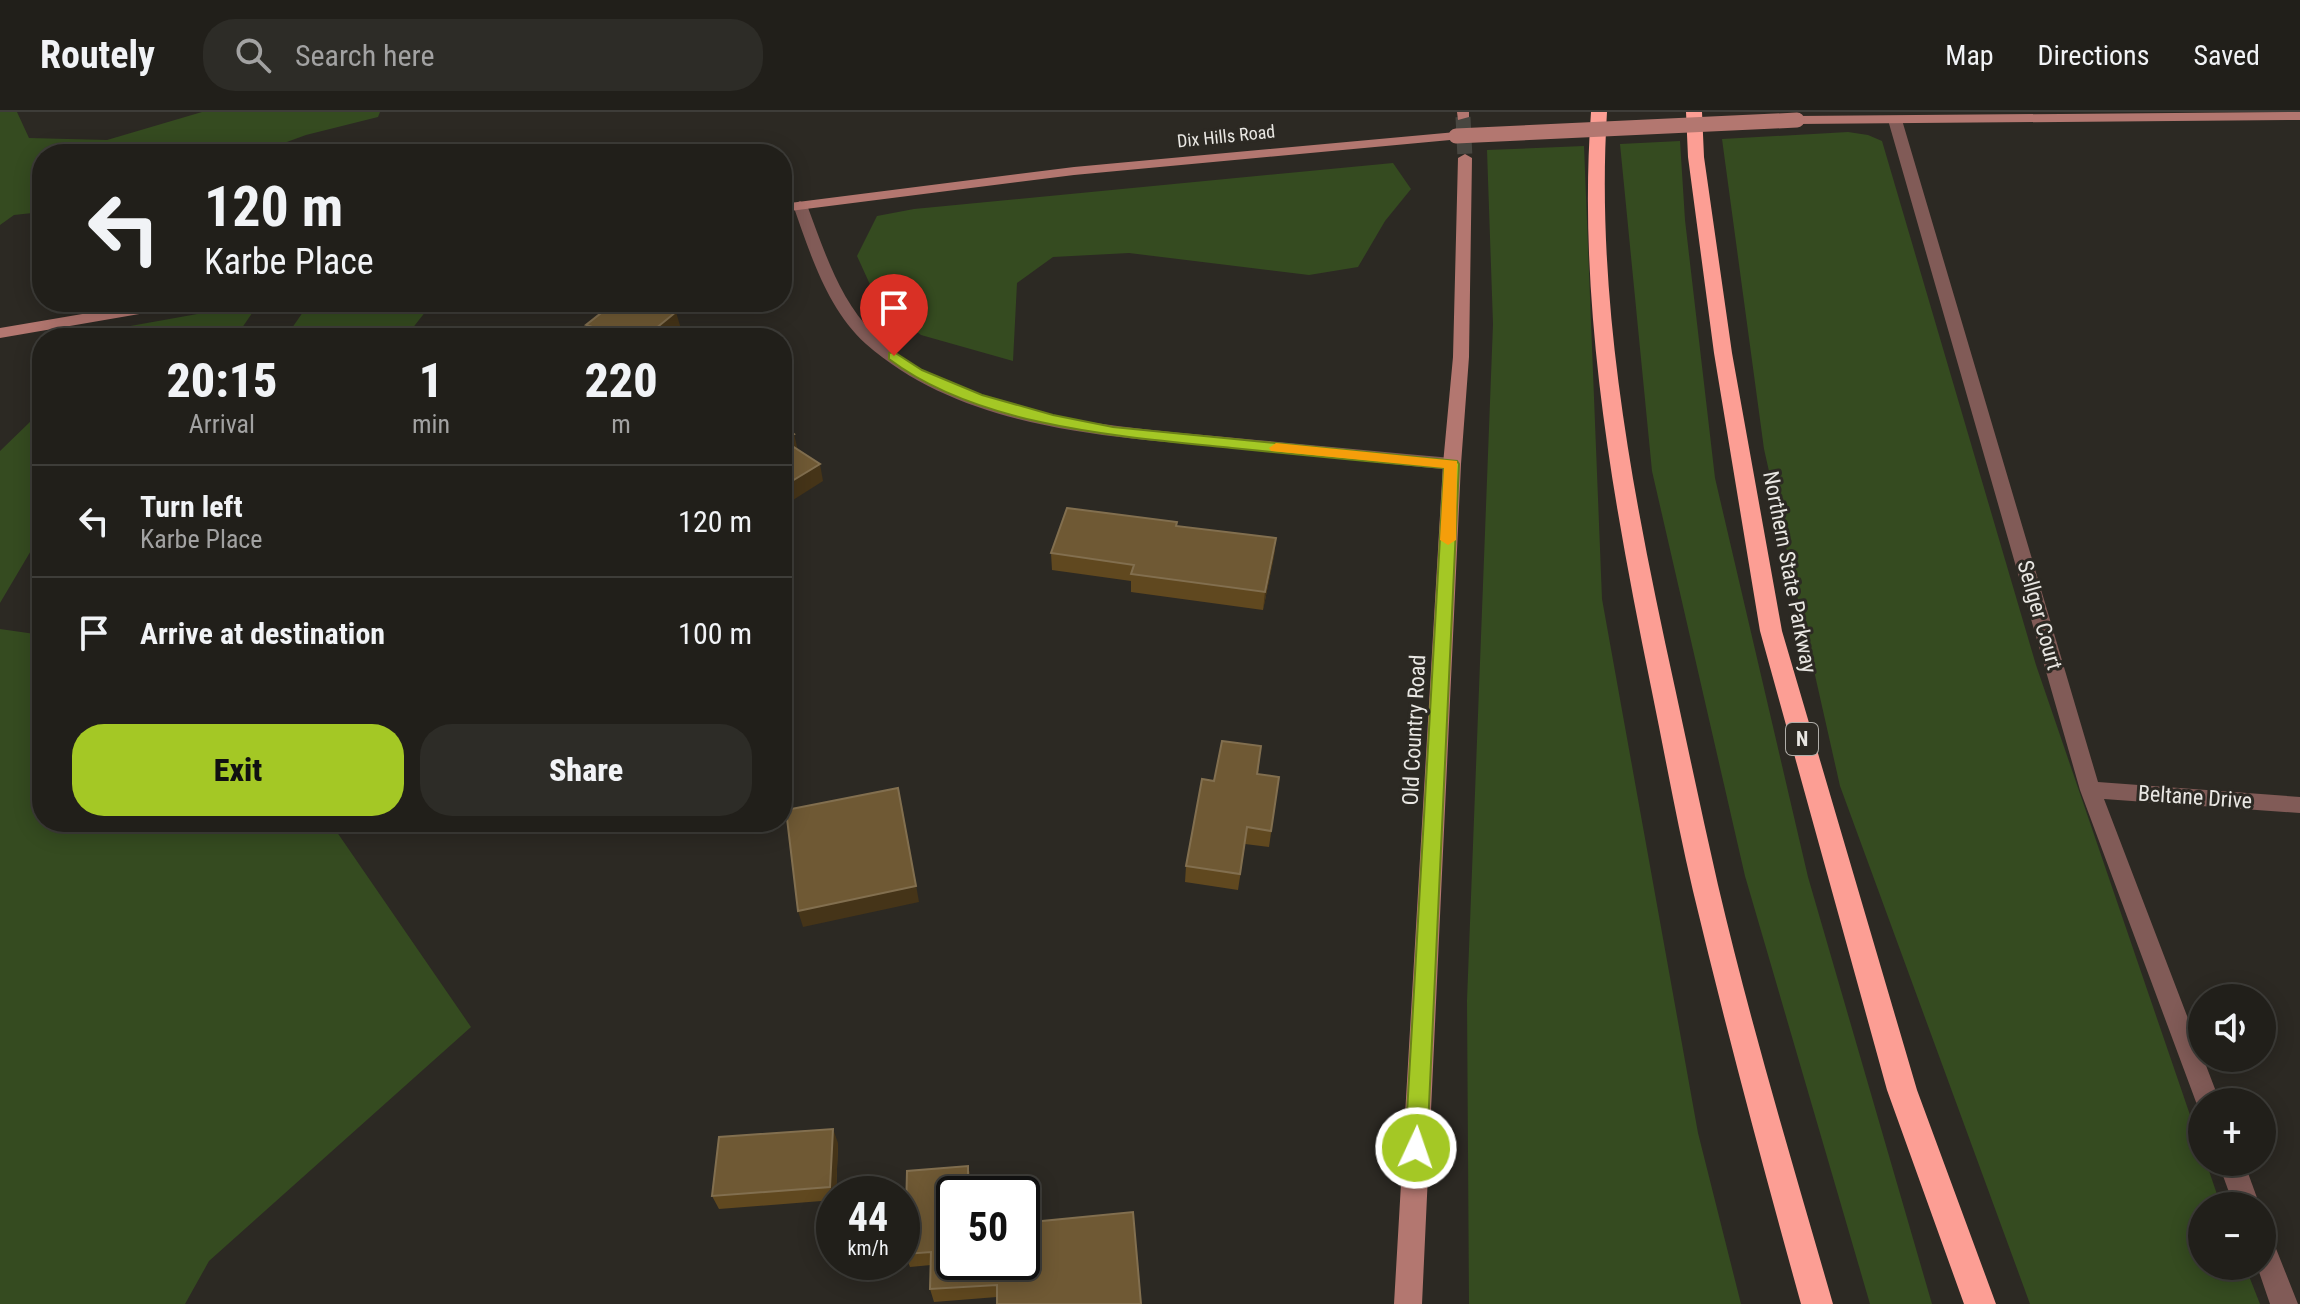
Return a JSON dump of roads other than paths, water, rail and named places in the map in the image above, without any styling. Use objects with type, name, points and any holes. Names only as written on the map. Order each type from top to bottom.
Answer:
[{"type":"highway","points":[[1599,112],[1596,157],[1603,319],[1631,537],[1705,887],[1761,1106],[1817,1304]]},
{"type":"highway","name":"Northern State Parkway","points":[[1694,112],[1696,157],[1723,353],[1771,631],[1902,1090],[1980,1304]]},
{"type":"street","name":"Dix Hills Road","points":[[792,206],[1074,171],[1456,136],[1797,120],[2300,116]]},
{"type":"street","name":"Sellger Court","points":[[1895,120],[2090,790],[2203,1088]]},
{"type":"street","name":"Old Country Road","points":[[1408,1304],[1452,464],[1461,357],[1465,158]]},
{"type":"street","points":[[800,205],[840,302],[871,339],[917,373],[977,398],[1113,432],[1452,464]]},
{"type":"street","points":[[0,333],[122,312]]},
{"type":"street","name":"Beltane Drive","points":[[2090,790],[2300,805]]},
{"type":"street","points":[[2275,1280],[2284,1304]]},
{"type":"tunnel","points":[[1463,117],[1465,158]]}]
